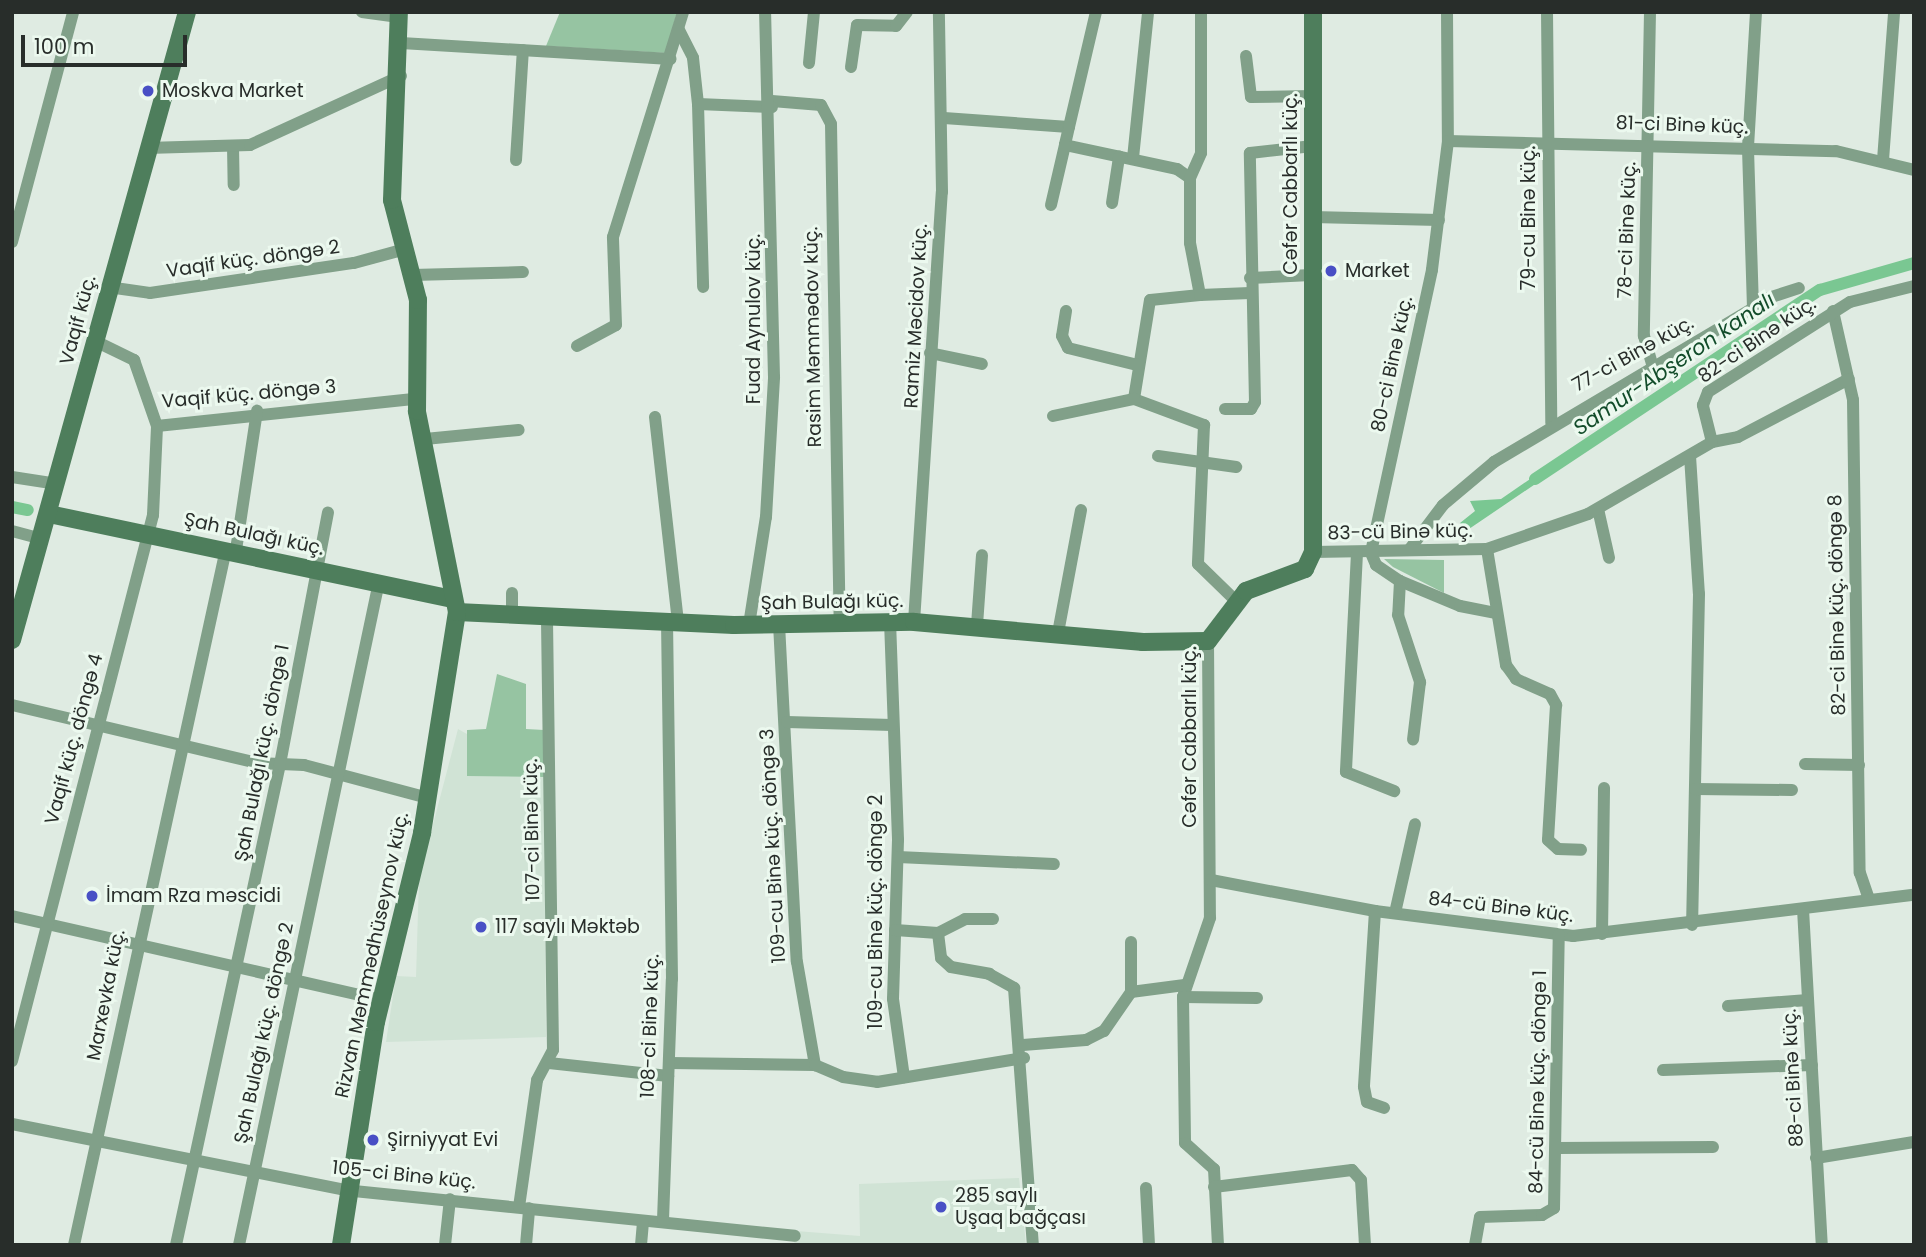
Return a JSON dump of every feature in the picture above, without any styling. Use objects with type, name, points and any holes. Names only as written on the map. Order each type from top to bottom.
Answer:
[{"type":"street","points":[[12,242],[73,12]]},
{"type":"street","name":"Vaqif küç.","points":[[12,640],[49,514],[93,340],[187,12]]},
{"type":"street","points":[[362,12],[399,15]]},
{"type":"street","points":[[578,346],[616,324],[613,237],[671,59],[683,12]]},
{"type":"street","name":"Fuad Aynulov küç.","points":[[749,625],[773,423],[772,104],[765,12]]},
{"type":"street","points":[[809,63],[814,12]]},
{"type":"street","points":[[851,67],[857,25],[896,26],[907,12]]},
{"type":"street","name":"Ramiz Məcidov küç.","points":[[914,622],[944,118],[939,12]]},
{"type":"street","points":[[1133,158],[1148,12]]},
{"type":"street","points":[[1200,295],[1191,256],[1189,178],[1201,153],[1201,12]]},
{"type":"street","name":"Cəfər Cabbarlı küç.","points":[[1218,1245],[1212,1165],[1185,1143],[1184,991],[1209,928],[1211,880],[1208,641],[1237,601],[1257,585],[1305,569],[1313,552],[1312,12]]},
{"type":"street","name":"80-ci Binə küç.","points":[[1394,791],[1346,772],[1364,553],[1439,220],[1448,141],[1447,12]]},
{"type":"street","name":"79-cu Binə küç.","points":[[1547,12],[1551,423]]},
{"type":"street","name":"78-ci Binə küç.","points":[[1650,12],[1644,336],[1652,364]]},
{"type":"street","points":[[1756,12],[1748,147],[1748,260],[1756,302]]},
{"type":"street","points":[[1883,160],[1894,12]]},
{"type":"street","points":[[1051,205],[1095,13]]},
{"type":"street","name":"Rizvan Məmmədhüseynov küç.","points":[[341,1245],[381,1000],[416,863],[454,605],[416,400],[421,340],[412,275],[402,250],[392,200],[401,76],[399,15]]},
{"type":"street","points":[[679,30],[693,58],[698,104],[703,287]]},
{"type":"street","points":[[401,43],[671,59]]},
{"type":"street","points":[[516,160],[523,50]]},
{"type":"street","points":[[1246,56],[1251,97],[1313,96]]},
{"type":"street","points":[[147,148],[233,146],[261,142],[401,76]]},
{"type":"street","name":"Rasim Məmmədov küç.","points":[[698,104],[821,105],[830,117],[840,621]]},
{"type":"street","points":[[944,118],[1069,127]]},
{"type":"street","name":"81-ci Binə küç.","points":[[1448,141],[1549,140],[1748,147],[1883,160],[1914,170]]},
{"type":"street","points":[[1065,145],[1133,158],[1189,178]]},
{"type":"street","points":[[233,146],[234,185]]},
{"type":"street","points":[[1225,409],[1251,409],[1255,402],[1250,293],[1250,153],[1313,146]]},
{"type":"street","points":[[1112,203],[1119,157]]},
{"type":"street","points":[[1312,218],[1439,220]]},
{"type":"street","name":"Vaqif küç. döngə 2","points":[[108,287],[150,293],[354,264],[402,250]]},
{"type":"street","points":[[412,275],[523,272]]},
{"type":"street","points":[[1250,278],[1311,275]]},
{"type":"street","name":"82-ci Binə küç.","points":[[1712,442],[1703,404],[1708,392],[1833,311],[1914,286]]},
{"type":"street","name":"77-ci Binə küç.","points":[[1409,550],[1474,476],[1551,423],[1756,302],[1798,288]]},
{"type":"street","points":[[1134,399],[1150,300],[1250,293]]},
{"type":"street","points":[[1066,311],[1062,336],[1068,348],[1138,365]]},
{"type":"street","name":"82-ci Binə küç. döngə 8","points":[[1833,311],[1849,379],[1860,873],[1869,899]]},
{"type":"street","name":"Vaqif küç. döngə 3","points":[[93,340],[134,360],[157,426],[257,411],[416,400]]},
{"type":"street","points":[[930,353],[982,363]]},
{"type":"street","name":"83-cü Binə küç.","points":[[1313,552],[1487,549],[1598,509],[1712,442],[1738,437],[1849,379]]},
{"type":"street","points":[[1053,416],[1134,399],[1201,421],[1198,564],[1237,601]]},
{"type":"street","name":"Marxevka küç.","points":[[74,1245],[178,746],[231,550],[257,411]]},
{"type":"street","name":"108-ci Binə küç.","points":[[655,417],[673,623],[669,1069],[663,1220]]},
{"type":"street","name":"Vaqif küç. döngə 4","points":[[12,1061],[45,923],[147,534],[157,426]]},
{"type":"street","points":[[425,439],[519,430]]},
{"type":"street","points":[[1158,456],[1202,460],[1236,467]]},
{"type":"street","points":[[1690,456],[1699,594],[1692,925]]},
{"type":"street","points":[[12,477],[57,484]]},
{"type":"street","points":[[1598,509],[1609,558]]},
{"type":"street","points":[[1058,633],[1081,510]]},
{"type":"street","name":"Şah Bulağı küç. döngə 1","points":[[176,1245],[281,764],[328,513]]},
{"type":"street","name":"Şah Bulağı küç.","points":[[49,514],[318,568],[379,582],[454,605],[512,615],[749,625],[890,621],[977,625],[1184,645],[1208,641]]},
{"type":"street","points":[[12,531],[42,539]]},
{"type":"street","points":[[1487,549],[1496,613],[1510,673],[1543,688],[1556,705],[1548,840],[1558,849],[1581,850]]},
{"type":"street","points":[[1364,553],[1376,565],[1400,581],[1460,606],[1496,613]]},
{"type":"street","points":[[977,625],[982,555]]},
{"type":"street","points":[[1400,581],[1398,615],[1420,682],[1413,740]]},
{"type":"street","name":"Şah Bulağı küç. döngə 2","points":[[239,1245],[379,582]]},
{"type":"street","points":[[512,593],[512,615]]},
{"type":"street","name":"107-ci Binə küç.","points":[[526,1245],[524,1208],[537,1080],[550,1063],[547,615]]},
{"type":"street","name":"109-cu Binə küç. döngə 2","points":[[890,621],[898,857],[894,1022],[904,1077]]},
{"type":"street","name":"109-cu Binə küç. döngə 3","points":[[779,624],[787,722],[797,961],[816,1065]]},
{"type":"street","points":[[12,705],[178,746],[337,774],[424,797]]},
{"type":"street","points":[[787,722],[892,725]]},
{"type":"street","points":[[1805,764],[1859,765]]},
{"type":"street","points":[[1602,934],[1604,788]]},
{"type":"street","points":[[1695,789],[1792,790]]},
{"type":"street","points":[[1395,913],[1415,824]]},
{"type":"street","points":[[898,857],[1054,864]]},
{"type":"street","name":"84-cü Binə küç.","points":[[1211,880],[1375,911],[1559,935],[1602,934],[1692,925],[1914,895]]},
{"type":"street","name":"88-ci Binə küç.","points":[[1803,909],[1822,1245]]},
{"type":"street","points":[[1375,911],[1364,1087],[1367,1102],[1384,1108]]},
{"type":"street","points":[[12,916],[381,1000]]},
{"type":"street","points":[[895,930],[938,933],[965,919],[993,919]]},
{"type":"street","points":[[938,933],[941,958],[951,967],[989,974],[1014,988],[1023,1052],[1033,1245]]},
{"type":"street","name":"84-cü Binə küç. döngə 1","points":[[1475,1245],[1480,1217],[1542,1215],[1554,1208],[1558,1148],[1559,935]]},
{"type":"street","points":[[550,1063],[669,1069],[816,1065],[864,1082],[904,1077],[1095,1037],[1131,992],[1131,942]]},
{"type":"street","points":[[1131,992],[1184,991],[1257,998]]},
{"type":"street","points":[[1728,1006],[1808,1000]]},
{"type":"street","points":[[1663,1070],[1811,1065]]},
{"type":"street","name":"105-ci Binə küç.","points":[[12,1124],[192,1162],[351,1191],[450,1199],[643,1223],[663,1220],[795,1236]]},
{"type":"street","points":[[1816,1158],[1914,1142]]},
{"type":"street","points":[[1558,1148],[1713,1147]]},
{"type":"street","points":[[1214,1187],[1352,1170],[1361,1180],[1365,1245]]},
{"type":"street","points":[[1146,1188],[1149,1245]]},
{"type":"street","points":[[445,1245],[450,1199]]},
{"type":"street","points":[[641,1245],[643,1223]]},
{"type":"shaded area","points":[[560,12],[677,12],[666,53],[546,46]]},
{"type":"shaded area","points":[[1546,468],[1550,474],[1466,531],[1460,523],[1475,511],[1470,501],[1501,499]]},
{"type":"shaded area","points":[[1384,559],[1444,560],[1444,593],[1393,567]]},
{"type":"shaded area","points":[[497,674],[526,684],[526,729],[544,730],[544,777],[467,776],[467,730],[486,729]]},
{"type":"shaded area","name":"117 saylı Məktəb","points":[[458,729],[544,777],[546,1037],[386,1042],[396,976],[416,977],[419,878]]},
{"type":"shaded area","name":"285 saylı Uşaq bağçası","points":[[1019,1178],[1026,1245],[794,1245],[796,1231],[860,1236],[859,1184]]},
{"type":"waterway","name":"Samur-Abşeron kanalı","points":[[1535,479],[1820,290],[1914,263]]},
{"type":"waterway","name":"Samur-Abşeron kanalı","points":[[12,507],[28,510]]},
{"type":"place","name":"Moskva Market","points":[[148,91]]},
{"type":"place","name":"Market","points":[[1331,271]]},
{"type":"place","name":"İmam Rza məscidi","points":[[92,896]]},
{"type":"place","name":"117 saylı Məktəb","points":[[481,927]]},
{"type":"place","name":"Şirniyyat Evi","points":[[373,1140]]},
{"type":"place","name":"285 saylı Uşaq bağçası","points":[[941,1207]]}]
